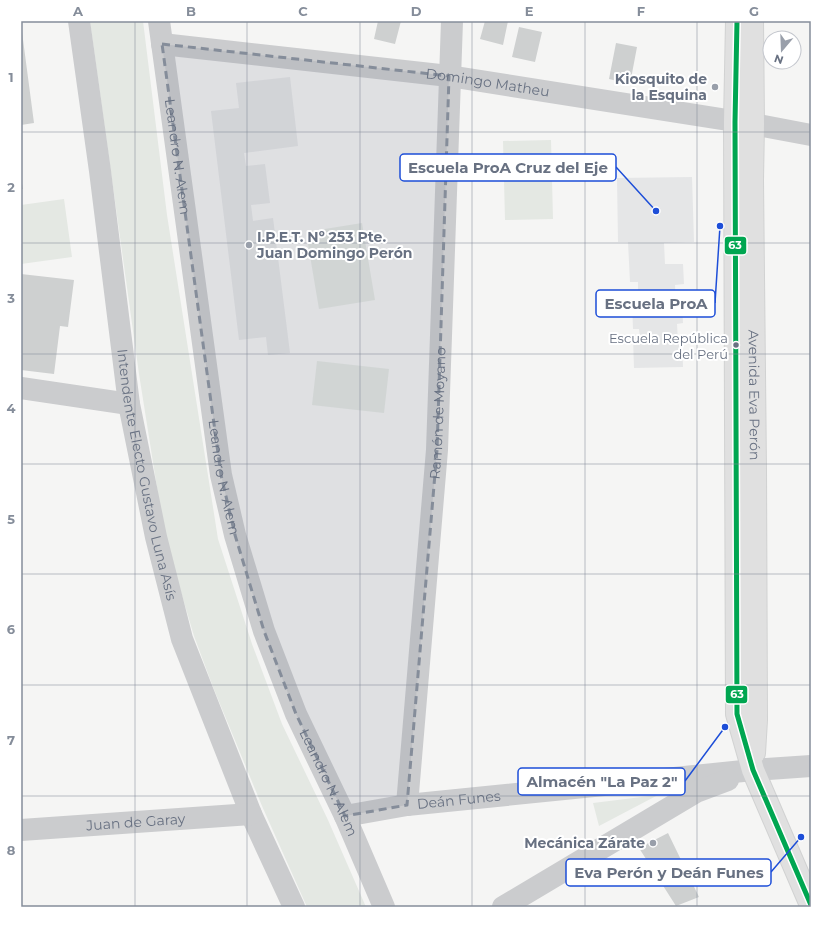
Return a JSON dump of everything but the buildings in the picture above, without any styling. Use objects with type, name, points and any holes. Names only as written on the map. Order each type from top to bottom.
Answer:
[{"type":"main road","name":"Avenida Eva Perón","points":[[737,21],[744,123]]},
{"type":"main road","name":"Avenida Eva Perón","points":[[752,21],[744,123],[737,714],[753,770],[811,905]]},
{"type":"street","name":"Intendente Electo Gustavo Luna Asís","points":[[79,21],[100,171],[129,404],[156,537],[182,639],[251,814],[294,907]]},
{"type":"street","name":"Leandro N. Alem","points":[[159,21],[221,474],[236,535],[264,631],[296,714],[345,816],[384,907]]},
{"type":"street","name":"Ramón de Moyano","points":[[406,805],[437,450],[452,21]]},
{"type":"street","name":"Domingo Matheu","points":[[162,44],[449,76],[811,135]]},
{"type":"street","points":[[21,388],[129,404]]},
{"type":"street","name":"Deán Funes","points":[[345,816],[406,805],[753,770],[811,766]]},
{"type":"street","points":[[503,907],[696,792],[753,770]]},
{"type":"street","name":"Juan de Garay","points":[[21,830],[251,814]]},
{"type":"highlighted area","points":[[162,44],[449,76],[437,450],[407,805],[345,816],[296,714],[264,631],[235,535],[221,475]]},
{"type":"shaded area","points":[[90,21],[143,21],[167,215],[218,539],[252,644],[282,724],[328,820],[366,907],[307,907],[262,806],[213,687],[194,636],[165,538],[139,374]]},
{"type":"shaded area","points":[[290,77],[298,146],[244,153],[246,166],[265,164],[270,203],[251,205],[253,221],[273,218],[290,353],[268,355],[266,337],[239,340],[211,111],[239,108],[236,83]]},
{"type":"shaded area","points":[[551,140],[553,219],[505,220],[503,141]]},
{"type":"shaded area","points":[[692,177],[694,242],[664,243],[665,264],[683,264],[684,284],[675,285],[676,304],[682,304],[683,323],[677,324],[678,342],[682,342],[683,367],[634,368],[633,338],[640,338],[639,329],[633,329],[632,301],[638,301],[638,282],[630,282],[628,242],[618,242],[617,178]]},
{"type":"shaded area","points":[[64,199],[72,257],[21,264],[21,205]]},
{"type":"shaded area","points":[[362,223],[375,300],[319,309],[306,232]]},
{"type":"shaded area","points":[[317,361],[389,369],[384,413],[312,405]]},
{"type":"shaded area","points":[[658,795],[599,826],[593,803]]},
{"type":"transit line","name":"63","points":[[737,21],[735,122],[737,714],[753,770],[811,905]]},
{"type":"place","name":"Kiosquito de la Esquina","points":[[715,87]]},
{"type":"place","name":"Escuela ProA Cruz del Eje","points":[[656,211]]},
{"type":"place","name":"Escuela ProA","points":[[720,226]]},
{"type":"place","name":"I.P.E.T. Nº 253 Pte. Juan Domingo Perón","points":[[249,245]]},
{"type":"place","name":"Escuela República del Perú","points":[[736,345]]},
{"type":"place","name":"Almacén \"La Paz 2\"","points":[[725,727]]},
{"type":"place","name":"Eva Perón y Deán Funes","points":[[801,837]]},
{"type":"place","name":"Mecánica Zárate","points":[[653,843]]}]
